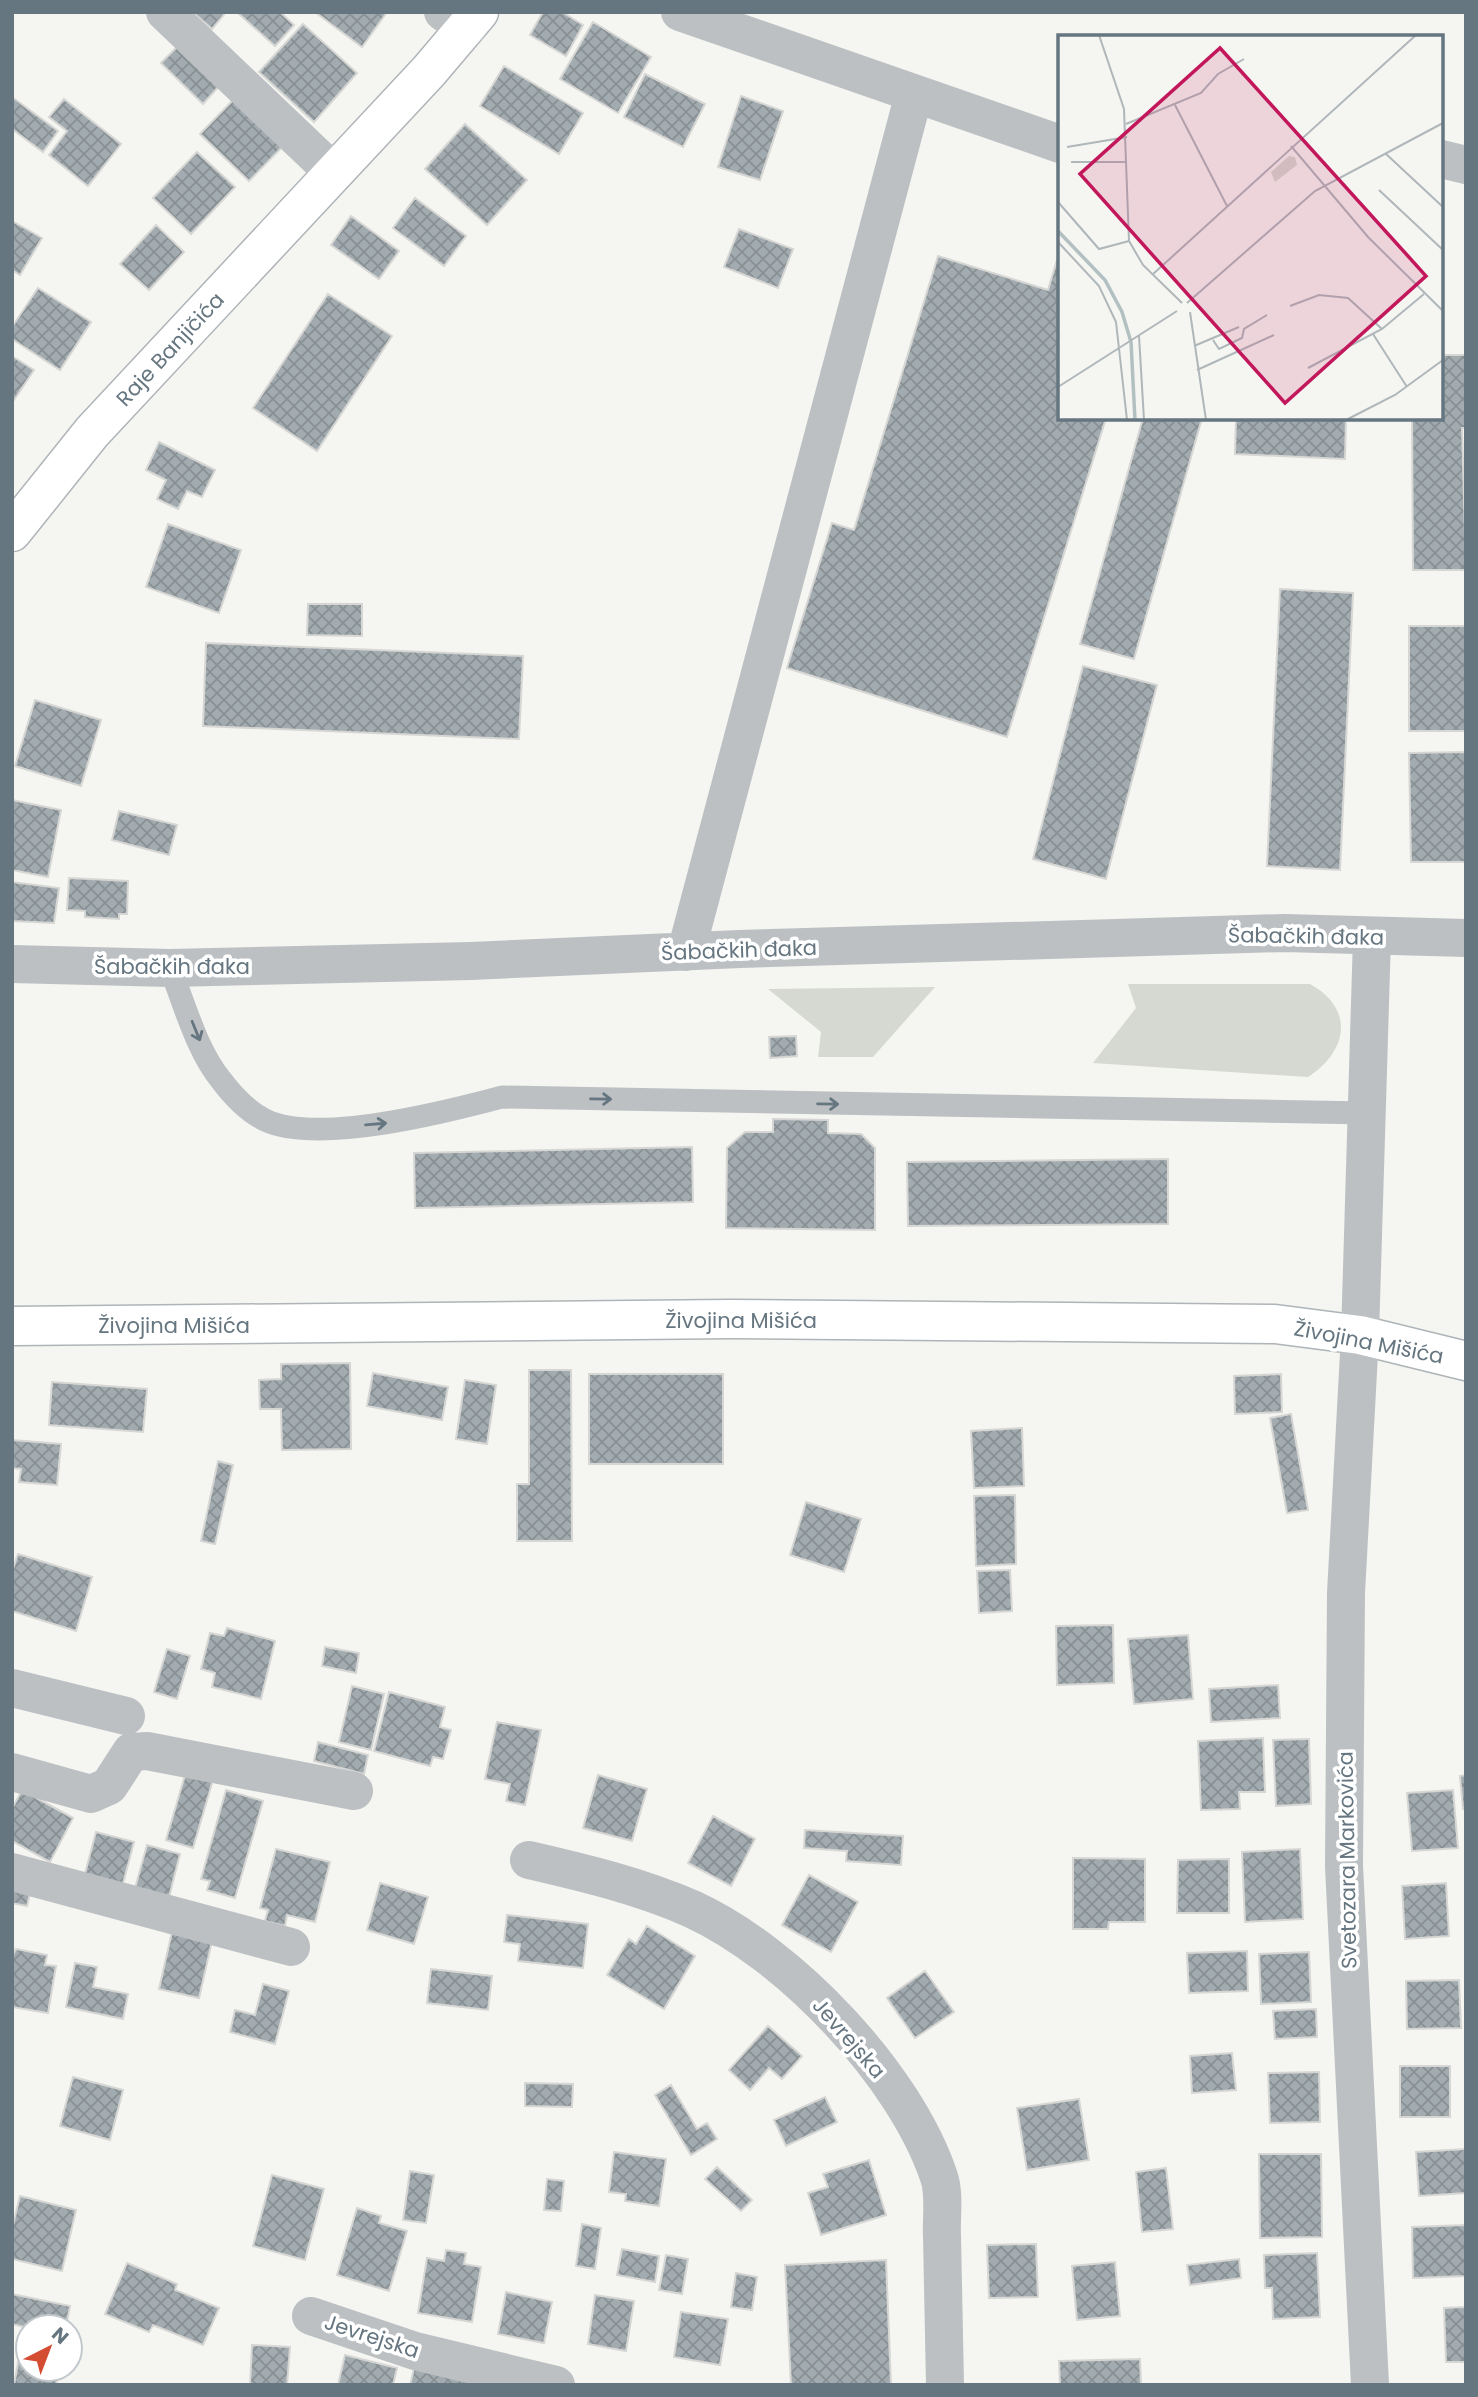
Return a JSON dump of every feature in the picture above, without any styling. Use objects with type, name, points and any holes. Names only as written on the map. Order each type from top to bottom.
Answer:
[{"type":"main road","name":"Raje Banjičića","points":[[12,532],[92,432],[333,172],[463,17]]},
{"type":"main road","name":"Živojina Mišića","points":[[12,1326],[783,1319],[1275,1324],[1360,1335],[1466,1361]]},
{"type":"street","points":[[165,12],[333,172]]},
{"type":"street","points":[[680,12],[1058,143]]},
{"type":"street","points":[[685,952],[914,94]]},
{"type":"street","points":[[1443,159],[1466,165]]},
{"type":"street","name":"Šabačkih đaka","points":[[12,964],[170,968],[1284,933],[1466,937]]},
{"type":"street","name":"Svetozara Markovića","points":[[1370,2385],[1344,1866],[1346,1594],[1360,1335],[1372,937]]},
{"type":"street","points":[[12,1688],[126,1716]]},
{"type":"street","points":[[12,1772],[91,1794],[108,1786],[131,1752],[146,1751],[354,1791]]},
{"type":"street","name":"Jevrejska","points":[[529,1860],[620,1882],[694,1910],[759,1950],[814,1996],[874,2063],[912,2115],[940,2180],[945,2385]]},
{"type":"street","points":[[12,1872],[291,1947]]},
{"type":"street","name":"Jevrejska","points":[[311,2316],[415,2351],[556,2385]]},
{"type":"lane","points":[[170,968],[204,1052],[219,1079],[242,1105],[266,1121],[307,1129],[426,1117],[502,1097],[1368,1113]]},
{"type":"shaded area","points":[[1128,984],[1310,984],[1334,1005],[1340,1018],[1338,1043],[1332,1055],[1308,1077],[1093,1063],[1136,1008]]},
{"type":"shaded area","points":[[935,987],[873,1057],[818,1057],[821,1032],[768,989]]},
{"type":"building","points":[[193,12],[226,12],[212,29]]},
{"type":"building","points":[[280,12],[294,25],[275,46],[238,13]]},
{"type":"building","points":[[315,12],[387,12],[362,47]]},
{"type":"building","points":[[543,12],[562,12],[583,25],[566,56],[530,35]]},
{"type":"building","points":[[593,22],[651,57],[618,113],[560,79]]},
{"type":"building","points":[[303,24],[357,73],[314,122],[259,72]]},
{"type":"building","points":[[179,45],[220,85],[203,104],[161,63]]},
{"type":"building","points":[[504,66],[583,113],[559,154],[480,106]]},
{"type":"building","points":[[645,74],[705,104],[683,147],[624,117]]},
{"type":"building","points":[[237,96],[286,143],[249,181],[200,134]]},
{"type":"building","points":[[741,96],[783,111],[760,180],[718,167]]},
{"type":"building","points":[[12,97],[58,131],[43,152],[12,129]]},
{"type":"building","points":[[64,99],[121,144],[88,186],[49,155],[67,131],[49,117]]},
{"type":"building","points":[[465,124],[527,180],[487,225],[425,169]]},
{"type":"building","points":[[197,152],[235,187],[191,234],[153,198]]},
{"type":"building","points":[[415,198],[466,236],[444,266],[393,228]]},
{"type":"building","points":[[351,216],[399,251],[379,279],[331,245]]},
{"type":"building","points":[[12,221],[42,238],[20,275],[12,270]]},
{"type":"building","points":[[156,225],[184,252],[149,290],[120,264]]},
{"type":"building","points":[[739,229],[793,249],[778,288],[724,267]]},
{"type":"building","points":[[938,256],[1048,290],[1058,260],[1058,420],[1105,420],[1007,737],[787,668],[832,523],[854,530]]},
{"type":"building","points":[[38,288],[91,322],[60,370],[12,339],[12,327]]},
{"type":"building","points":[[328,294],[392,336],[317,451],[253,408]]},
{"type":"building","points":[[1443,355],[1466,355],[1466,428],[1462,428],[1466,570],[1413,570],[1412,420],[1443,420]]},
{"type":"building","points":[[12,356],[34,370],[12,403]]},
{"type":"building","points":[[1142,420],[1201,420],[1134,659],[1080,644]]},
{"type":"building","points":[[1236,420],[1346,420],[1345,459],[1235,454]]},
{"type":"building","points":[[159,442],[215,470],[202,497],[187,491],[178,509],[157,499],[166,480],[146,470]]},
{"type":"building","points":[[168,524],[241,550],[219,613],[146,587]]},
{"type":"building","points":[[1280,589],[1353,593],[1340,870],[1267,866]]},
{"type":"building","points":[[308,604],[362,604],[362,636],[307,635]]},
{"type":"building","points":[[1409,626],[1466,626],[1466,731],[1409,731]]},
{"type":"building","points":[[206,643],[523,656],[519,739],[203,726]]},
{"type":"building","points":[[1083,666],[1157,685],[1106,879],[1033,859]]},
{"type":"building","points":[[35,700],[101,720],[81,786],[15,766]]},
{"type":"building","points":[[1466,752],[1466,862],[1411,862],[1409,753]]},
{"type":"building","points":[[12,800],[61,810],[48,877],[12,870]]},
{"type":"building","points":[[119,811],[177,825],[169,855],[112,840]]},
{"type":"building","points":[[69,878],[128,881],[127,914],[119,914],[119,919],[85,917],[85,911],[67,910]]},
{"type":"building","points":[[12,882],[59,888],[54,923],[12,921]]},
{"type":"building","points":[[796,1036],[797,1056],[770,1058],[769,1037]]},
{"type":"building","points":[[773,1119],[828,1120],[828,1133],[861,1134],[875,1148],[875,1230],[726,1228],[727,1148],[745,1132],[773,1132]]},
{"type":"building","points":[[692,1147],[693,1202],[415,1208],[414,1153]]},
{"type":"building","points":[[1168,1159],[1168,1224],[908,1226],[907,1162]]},
{"type":"building","points":[[350,1363],[351,1449],[282,1450],[281,1409],[260,1409],[259,1380],[281,1379],[281,1364]]},
{"type":"building","points":[[529,1370],[571,1370],[572,1541],[517,1541],[517,1484],[529,1484]]},
{"type":"building","points":[[373,1373],[448,1387],[442,1420],[367,1406]]},
{"type":"building","points":[[589,1374],[723,1374],[723,1464],[589,1464]]},
{"type":"building","points":[[1281,1374],[1282,1412],[1235,1414],[1234,1376]]},
{"type":"building","points":[[465,1380],[496,1385],[487,1444],[456,1439]]},
{"type":"building","points":[[52,1382],[147,1389],[143,1432],[49,1425]]},
{"type":"building","points":[[1291,1414],[1308,1510],[1287,1513],[1270,1418]]},
{"type":"building","points":[[1022,1428],[1024,1486],[974,1488],[971,1431]]},
{"type":"building","points":[[12,1440],[61,1444],[57,1485],[19,1482],[21,1469],[12,1468]]},
{"type":"building","points":[[218,1461],[233,1465],[215,1544],[201,1541]]},
{"type":"building","points":[[1015,1495],[1016,1564],[976,1566],[974,1496]]},
{"type":"building","points":[[806,1502],[861,1519],[844,1572],[790,1555]]},
{"type":"building","points":[[18,1554],[92,1577],[76,1631],[12,1611],[12,1572]]},
{"type":"building","points":[[1010,1570],[1012,1611],[979,1613],[977,1571]]},
{"type":"building","points":[[1113,1625],[1114,1683],[1057,1685],[1056,1626]]},
{"type":"building","points":[[227,1628],[275,1641],[261,1699],[212,1687],[215,1673],[201,1669],[210,1633],[224,1636]]},
{"type":"building","points":[[1188,1635],[1193,1699],[1134,1704],[1128,1639]]},
{"type":"building","points":[[325,1647],[359,1653],[356,1673],[322,1666]]},
{"type":"building","points":[[167,1649],[190,1656],[177,1699],[154,1692]]},
{"type":"building","points":[[1278,1685],[1280,1718],[1211,1722],[1209,1689]]},
{"type":"building","points":[[352,1686],[384,1694],[371,1750],[339,1742]]},
{"type":"building","points":[[389,1692],[445,1707],[440,1727],[451,1730],[443,1759],[433,1757],[430,1766],[374,1751]]},
{"type":"building","points":[[497,1722],[541,1730],[525,1805],[506,1801],[510,1784],[485,1779]]},
{"type":"building","points":[[1263,1738],[1265,1792],[1239,1792],[1240,1809],[1201,1810],[1198,1741]]},
{"type":"building","points":[[1309,1739],[1311,1804],[1276,1806],[1273,1740]]},
{"type":"building","points":[[318,1742],[368,1755],[364,1774],[314,1761]]},
{"type":"building","points":[[188,1765],[215,1773],[193,1848],[166,1840]]},
{"type":"building","points":[[598,1775],[647,1789],[632,1841],[583,1828]]},
{"type":"building","points":[[1466,1775],[1466,1808],[1463,1809],[1460,1776]]},
{"type":"building","points":[[22,1790],[73,1818],[50,1862],[12,1841],[12,1809]]},
{"type":"building","points":[[226,1790],[263,1801],[235,1898],[207,1890],[210,1881],[201,1879]]},
{"type":"building","points":[[1453,1790],[1458,1848],[1412,1851],[1407,1793]]},
{"type":"building","points":[[713,1816],[755,1839],[731,1886],[688,1863]]},
{"type":"building","points":[[805,1830],[903,1836],[901,1865],[846,1861],[847,1851],[804,1848]]},
{"type":"building","points":[[96,1832],[134,1842],[121,1891],[83,1881]]},
{"type":"building","points":[[147,1845],[180,1854],[168,1901],[134,1892]]},
{"type":"building","points":[[276,1849],[330,1862],[315,1922],[287,1915],[285,1926],[265,1921],[268,1910],[260,1908]]},
{"type":"building","points":[[1300,1849],[1303,1919],[1245,1922],[1242,1852]]},
{"type":"building","points":[[1073,1858],[1145,1859],[1145,1922],[1109,1922],[1108,1929],[1073,1929]]},
{"type":"building","points":[[1229,1859],[1229,1913],[1177,1913],[1178,1860]]},
{"type":"building","points":[[809,1875],[858,1902],[831,1952],[782,1925]]},
{"type":"building","points":[[12,1881],[32,1885],[27,1906],[12,1903]]},
{"type":"building","points":[[380,1883],[428,1897],[414,1944],[367,1930]]},
{"type":"building","points":[[1446,1883],[1449,1936],[1405,1939],[1402,1886]]},
{"type":"building","points":[[507,1915],[588,1924],[583,1968],[518,1961],[520,1944],[504,1942]]},
{"type":"building","points":[[647,1926],[695,1956],[664,2009],[607,1975],[629,1939],[636,1944]]},
{"type":"building","points":[[172,1932],[212,1941],[199,1998],[159,1989]]},
{"type":"building","points":[[16,1949],[47,1955],[45,1965],[56,1966],[48,2013],[12,2007],[12,1957]]},
{"type":"building","points":[[1247,1951],[1248,1991],[1189,1993],[1187,1953]]},
{"type":"building","points":[[1309,1952],[1311,2002],[1261,2004],[1259,1954]]},
{"type":"building","points":[[75,1963],[97,1967],[93,1987],[128,1994],[123,2019],[66,2007]]},
{"type":"building","points":[[431,1969],[492,1976],[488,2010],[427,2003]]},
{"type":"building","points":[[925,1971],[954,2012],[915,2038],[887,1998]]},
{"type":"building","points":[[1459,1980],[1461,2028],[1407,2029],[1406,1981]]},
{"type":"building","points":[[263,1984],[289,1991],[275,2044],[230,2032],[235,2010],[255,2015]]},
{"type":"building","points":[[1316,2009],[1317,2037],[1275,2039],[1273,2011]]},
{"type":"building","points":[[768,2026],[802,2056],[782,2079],[769,2068],[750,2090],[729,2070]]},
{"type":"building","points":[[1232,2053],[1236,2090],[1192,2093],[1190,2056]]},
{"type":"building","points":[[1400,2066],[1450,2066],[1450,2117],[1400,2117]]},
{"type":"building","points":[[1319,2072],[1320,2122],[1270,2123],[1268,2073]]},
{"type":"building","points":[[73,2077],[123,2090],[110,2140],[60,2126]]},
{"type":"building","points":[[525,2083],[573,2084],[572,2107],[525,2106]]},
{"type":"building","points":[[671,2085],[697,2129],[707,2123],[717,2139],[691,2155],[655,2095]]},
{"type":"building","points":[[825,2097],[837,2122],[786,2146],[774,2120]]},
{"type":"building","points":[[1079,2099],[1089,2160],[1027,2170],[1017,2108]]},
{"type":"building","points":[[1466,2149],[1466,2193],[1419,2196],[1416,2152]]},
{"type":"building","points":[[614,2152],[666,2159],[659,2206],[625,2201],[626,2194],[609,2192]]},
{"type":"building","points":[[1259,2154],[1321,2154],[1322,2237],[1260,2238]]},
{"type":"building","points":[[869,2160],[886,2215],[821,2235],[808,2193],[828,2187],[823,2174]]},
{"type":"building","points":[[717,2167],[752,2200],[741,2211],[705,2179]]},
{"type":"building","points":[[1166,2168],[1173,2229],[1142,2232],[1136,2172]]},
{"type":"building","points":[[410,2171],[434,2175],[426,2223],[403,2220]]},
{"type":"building","points":[[272,2175],[324,2189],[305,2260],[253,2246]]},
{"type":"building","points":[[547,2179],[564,2181],[561,2211],[544,2210]]},
{"type":"building","points":[[20,2196],[76,2210],[62,2271],[12,2259],[12,2229]]},
{"type":"building","points":[[357,2208],[381,2216],[379,2223],[407,2231],[389,2291],[337,2275]]},
{"type":"building","points":[[582,2224],[601,2228],[595,2269],[576,2266]]},
{"type":"building","points":[[1466,2225],[1466,2276],[1413,2278],[1412,2227]]},
{"type":"building","points":[[1036,2244],[1038,2297],[989,2298],[987,2245]]},
{"type":"building","points":[[622,2249],[659,2256],[655,2282],[617,2275]]},
{"type":"building","points":[[446,2250],[466,2253],[464,2264],[481,2267],[472,2322],[418,2313],[427,2258],[444,2261]]},
{"type":"building","points":[[1317,2253],[1320,2317],[1273,2319],[1272,2288],[1265,2288],[1264,2255]]},
{"type":"building","points":[[666,2255],[688,2259],[682,2294],[659,2290]]},
{"type":"building","points":[[1239,2259],[1241,2278],[1190,2285],[1187,2265]]},
{"type":"building","points":[[886,2260],[891,2385],[791,2385],[785,2265]]},
{"type":"building","points":[[1115,2262],[1120,2316],[1077,2320],[1072,2266]]},
{"type":"building","points":[[127,2263],[177,2284],[175,2290],[219,2308],[203,2345],[153,2325],[149,2332],[105,2314]]},
{"type":"building","points":[[736,2273],[757,2277],[752,2310],[731,2307]]},
{"type":"building","points":[[506,2292],[552,2302],[544,2343],[498,2334]]},
{"type":"building","points":[[12,2294],[70,2306],[69,2313],[14,2313],[12,2324]]},
{"type":"building","points":[[595,2295],[634,2301],[626,2351],[588,2344]]},
{"type":"building","points":[[1466,2307],[1466,2362],[1446,2362],[1444,2308]]},
{"type":"building","points":[[681,2312],[728,2319],[720,2365],[674,2357]]},
{"type":"building","points":[[252,2345],[290,2347],[287,2385],[250,2385]]},
{"type":"building","points":[[345,2355],[397,2368],[393,2385],[338,2385]]},
{"type":"building","points":[[1140,2359],[1141,2385],[1060,2385],[1059,2361]]},
{"type":"building","points":[[416,2360],[486,2385],[410,2385]]},
{"type":"building","points":[[14,2383],[56,2383],[56,2385]]}]
